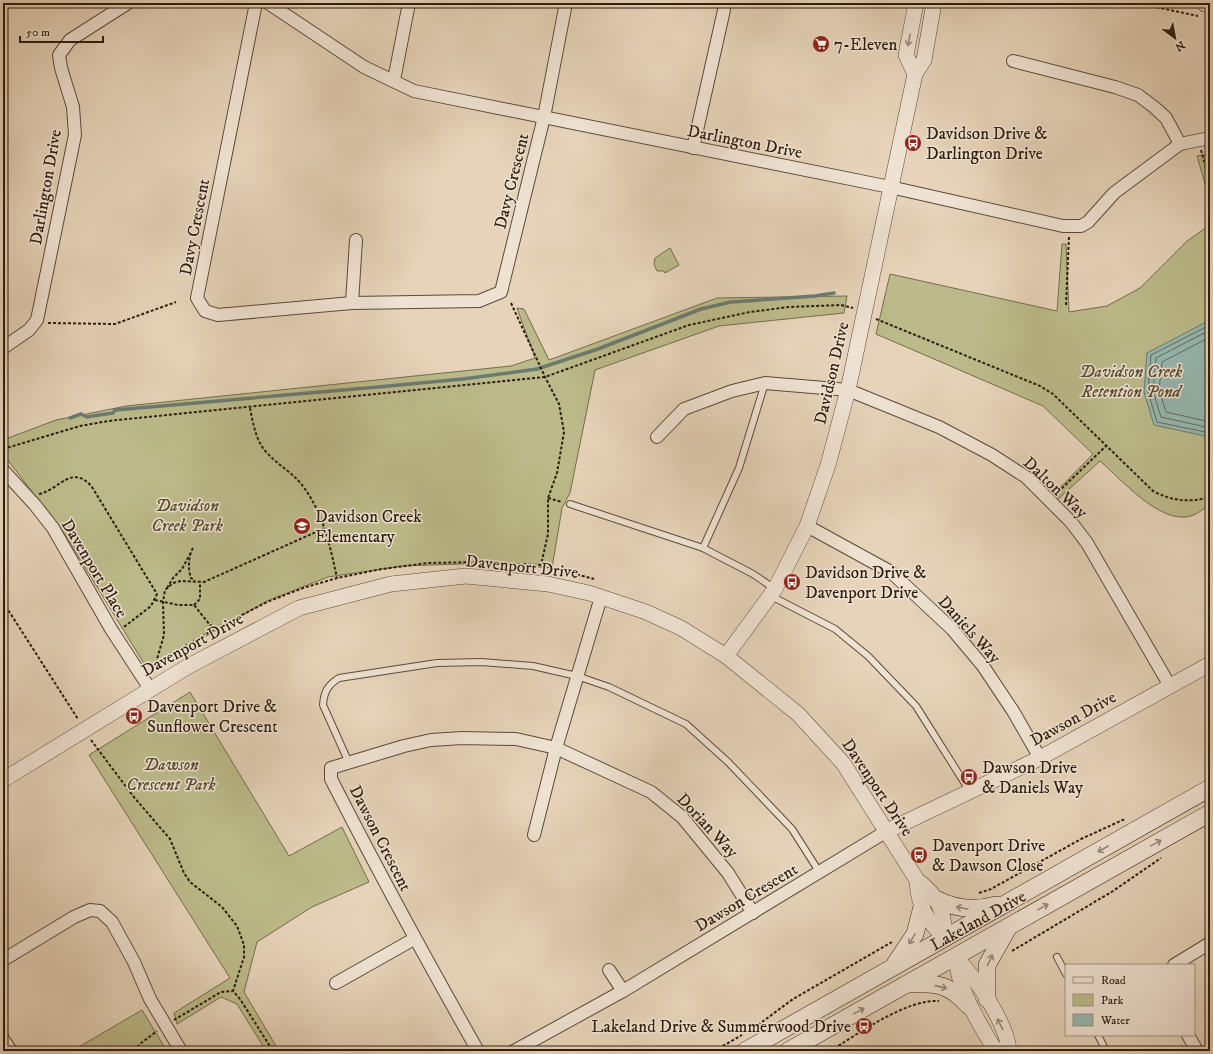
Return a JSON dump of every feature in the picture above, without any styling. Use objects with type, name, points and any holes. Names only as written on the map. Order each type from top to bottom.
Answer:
[{"type":"main road","name":"Lakeland Drive","points":[[745,1051],[990,914],[1207,782]]},
{"type":"main road","name":"Lakeland Drive","points":[[788,1051],[1210,813]]},
{"type":"main road","points":[[893,967],[915,934],[929,903],[972,909],[989,907],[1013,900]]},
{"type":"main road","points":[[893,967],[918,958],[934,956],[956,957],[970,932],[990,914]]},
{"type":"main road","points":[[906,984],[934,956],[946,938],[966,938],[1002,930]]},
{"type":"main road","points":[[987,999],[987,965],[1002,930]]},
{"type":"main road","points":[[906,984],[932,984],[950,989],[957,993],[970,1006]]},
{"type":"street","name":"Darlington Drive","points":[[3,348],[30,330],[37,320],[74,142],[73,107],[61,68],[59,55],[70,40],[128,3]]},
{"type":"street","name":"Davy Crescent","points":[[256,3],[197,298],[205,311],[218,315],[352,303],[479,301],[501,292],[544,117]]},
{"type":"street","name":"Darlington Drive","points":[[268,3],[364,67],[394,80],[414,91],[890,187],[1063,226],[1081,226],[1088,222],[1114,193],[1180,144],[1210,138]]},
{"type":"street","points":[[394,80],[409,3]]},
{"type":"street","points":[[544,117],[566,3]]},
{"type":"street","points":[[915,74],[906,55],[916,3]]},
{"type":"street","name":"Davidson Drive","points":[[726,656],[772,592],[807,526],[828,465],[848,390],[915,74],[924,60],[934,3]]},
{"type":"street","points":[[693,148],[724,10]]},
{"type":"street","points":[[1013,61],[1115,86],[1138,95],[1166,118],[1180,144]]},
{"type":"street","points":[[352,303],[356,240]]},
{"type":"street","name":"Dalton Way","points":[[657,437],[684,409],[732,391],[765,383],[848,390],[939,427],[977,446],[1026,477],[1071,522],[1087,543],[1170,686]]},
{"type":"street","name":"Davenport Place","points":[[3,470],[35,505],[53,528],[111,629],[150,689]]},
{"type":"street","name":"Daniels Way","points":[[807,526],[891,572],[952,629],[983,666],[1013,711],[1040,758]]},
{"type":"street","name":"Davenport Drive","points":[[3,780],[187,667],[299,608],[391,584],[466,576],[548,584],[577,590],[646,612],[681,628],[726,656],[798,714],[843,763],[917,880],[918,896],[929,903],[927,919],[946,938]]},
{"type":"street","points":[[534,835],[556,748],[600,597]]},
{"type":"street","name":"Dawson Drive","points":[[887,832],[969,790],[1040,758],[1210,664]]},
{"type":"street","name":"Dorian Way","points":[[349,763],[404,746],[431,740],[462,738],[516,740],[556,748],[651,792],[682,817],[728,872],[752,913]]},
{"type":"street","name":"Dawson Crescent","points":[[349,763],[331,768],[331,779],[414,939],[478,1051]]},
{"type":"street","name":"Dawson Crescent","points":[[514,1051],[623,992],[887,832]]},
{"type":"street","points":[[3,960],[74,917],[90,910],[100,911],[112,922],[134,962],[150,999],[180,1051]]},
{"type":"street","points":[[336,983],[414,939]]},
{"type":"street","points":[[1176,964],[1210,943]]},
{"type":"street","points":[[956,957],[979,984],[1008,1040],[1008,1051]]},
{"type":"street","points":[[956,957],[958,976],[970,1006],[993,1047],[999,1051]]},
{"type":"street","points":[[609,970],[623,992]]},
{"type":"street","points":[[1189,1036],[1197,1051]]},
{"type":"street","points":[[3,1038],[11,1051]]},
{"type":"lane","points":[[703,548],[739,468],[765,383]]},
{"type":"lane","points":[[570,504],[703,548],[753,574],[772,592],[835,629],[868,656],[916,706],[969,790]]},
{"type":"lane","points":[[349,763],[323,705],[324,695],[329,685],[339,678],[436,663],[481,662],[533,666],[577,676],[609,687],[686,724],[728,762],[792,829],[820,873]]},
{"type":"lane","points":[[1057,958],[1065,972]]},
{"type":"lane","points":[[1098,1036],[1106,1051]]},
{"type":"path","points":[[1137,3],[1206,8]]},
{"type":"path","points":[[1201,149],[1210,183]]},
{"type":"path","points":[[1066,305],[1069,235]]},
{"type":"path","points":[[48,323],[115,324],[176,302]]},
{"type":"path","points":[[511,303],[559,404],[564,432],[558,473],[548,498],[548,534],[541,566],[594,579]]},
{"type":"path","points":[[3,448],[80,426],[545,377],[689,325],[750,312],[789,307],[841,305],[1040,386],[1053,394],[1153,491],[1164,497],[1190,502],[1210,497]]},
{"type":"path","points":[[146,665],[151,667],[217,628],[267,602],[303,588],[337,578],[325,528],[312,499],[297,477],[266,452],[256,433],[250,407]]},
{"type":"path","points":[[1050,501],[1106,446]]},
{"type":"path","points":[[37,495],[45,493],[67,478],[77,478],[87,482],[157,594],[155,600],[146,610],[124,627],[124,632]]},
{"type":"path","points":[[548,498],[570,504]]},
{"type":"path","points":[[165,590],[173,583],[177,582],[200,583],[325,528]]},
{"type":"path","points":[[158,663],[157,659],[164,635],[163,602],[165,590],[173,578],[182,569],[193,548]]},
{"type":"path","points":[[190,554],[190,575],[196,582]]},
{"type":"path","points":[[155,600],[178,605],[194,604],[200,599],[200,583]]},
{"type":"path","points":[[3,602],[76,717]]},
{"type":"path","points":[[194,604],[210,625],[217,628]]},
{"type":"path","points":[[95,747],[110,764],[133,796],[168,835],[190,882],[222,907],[237,926],[244,945],[244,957],[233,991]]},
{"type":"path","points":[[1207,782],[1210,772]]},
{"type":"path","points":[[976,894],[991,889],[1081,839],[1129,817]]},
{"type":"path","points":[[1007,956],[1022,944],[1113,891],[1167,854]]},
{"type":"path","points":[[714,1051],[751,1030],[793,999],[888,946],[897,938]]},
{"type":"path","points":[[134,1051],[140,1044],[165,1026],[221,992],[233,991]]},
{"type":"path","points":[[233,991],[240,999],[273,1051]]},
{"type":"path","points":[[830,1051],[902,1009],[919,1002],[940,1001]]},
{"type":"green space","points":[[1208,154],[1210,161],[1210,201],[1197,156]]},
{"type":"green space","name":"Davidson Creek Retention Pond","points":[[1210,225],[1210,505],[1191,516],[1179,517],[1167,514],[1154,507],[1130,489],[1100,461],[1056,501],[1051,497],[1093,454],[1043,406],[876,334],[890,274],[1057,311],[1062,244],[1066,244],[1069,312],[1107,306],[1140,288],[1187,241]]},
{"type":"green space","points":[[670,248],[679,265],[665,273],[664,271],[657,271],[654,264],[655,258]]},
{"type":"green space","name":"Davidson Creek Park","points":[[847,296],[844,313],[719,326],[595,370],[570,493],[562,508],[552,568],[488,563],[403,566],[328,577],[267,601],[154,666],[143,662],[64,533],[3,454],[3,440],[56,420],[126,406],[511,366],[535,358],[517,308],[524,309],[549,360],[717,298]]},
{"type":"green space","name":"Dawson Crescent Park","points":[[190,692],[289,856],[342,827],[369,882],[312,907],[257,942],[244,992],[279,1051],[266,1051],[237,1004],[221,997],[177,1024],[174,1013],[230,978],[89,755]]},
{"type":"green space","points":[[142,1010],[167,1051],[72,1051]]},
{"type":"water","points":[[1210,320],[1210,437],[1154,425],[1144,392],[1147,353]]},
{"type":"waterway","points":[[70,418],[81,414],[87,417],[113,413],[115,410],[463,379],[537,369],[598,349],[701,309],[731,302],[815,296],[834,293]]},
{"type":"place","name":"7-Eleven","points":[[821,44]]},
{"type":"place","name":"Davidson Drive & Darlington Drive","points":[[913,143]]},
{"type":"place","name":"Davidson Creek Elementary","points":[[302,526]]},
{"type":"place","name":"Davidson Drive & Davenport Drive","points":[[792,582]]},
{"type":"place","name":"Davenport Drive & Sunflower Crescent","points":[[134,716]]},
{"type":"place","name":"Dawson Drive & Daniels Way","points":[[969,777]]},
{"type":"place","name":"Davenport Drive & Dawson Close","points":[[919,855]]},
{"type":"place","name":"Lakeland Drive & Summerwood Drive","points":[[864,1026]]}]
